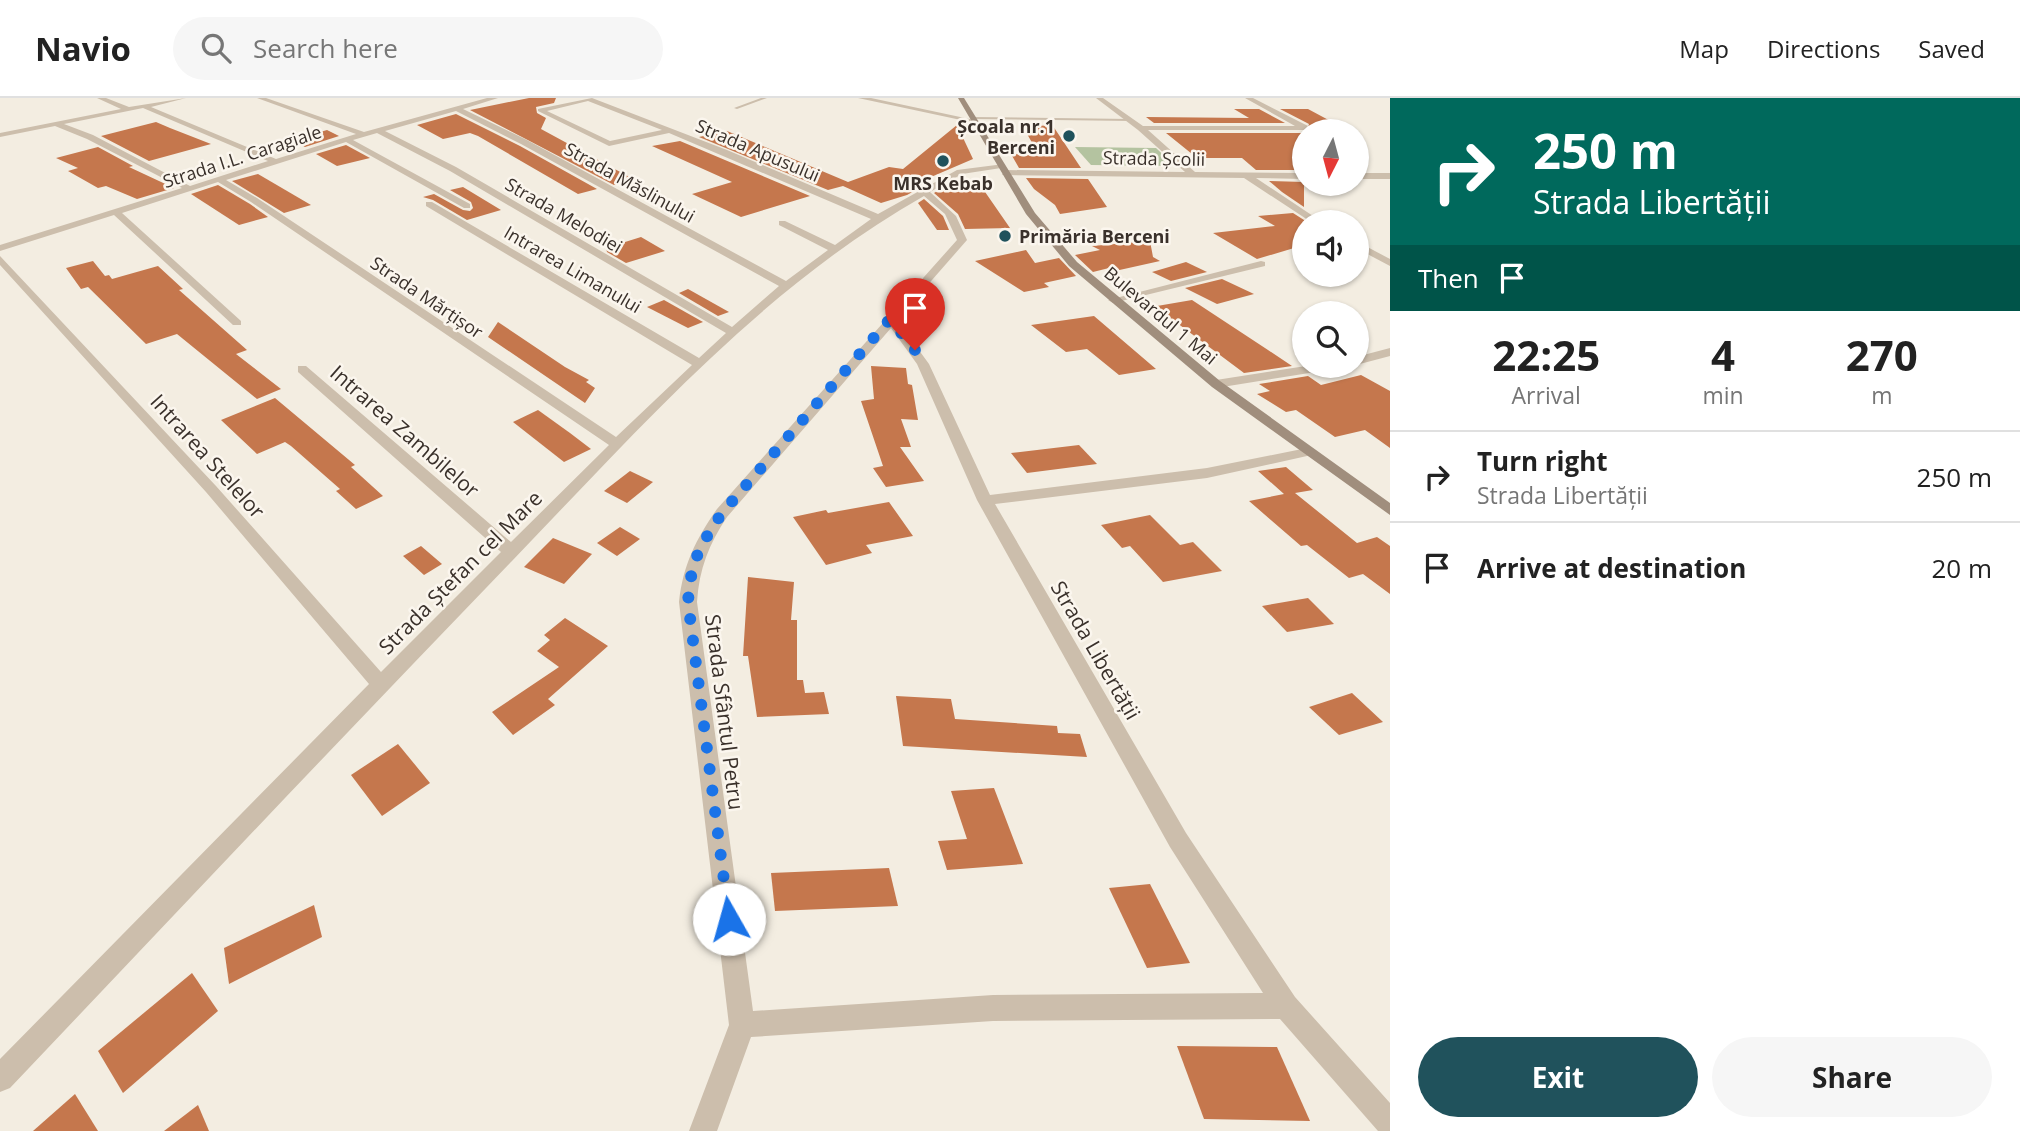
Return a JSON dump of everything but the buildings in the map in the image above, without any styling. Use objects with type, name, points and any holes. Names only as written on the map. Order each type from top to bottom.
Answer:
[{"type":"main road","name":"Bulevardul 1 Mai","points":[[961,98],[1003,169],[1049,238],[1113,300],[1216,384],[1390,510]]},
{"type":"street","points":[[100,98],[128,109]]},
{"type":"street","points":[[2,133],[183,98]]},
{"type":"street","points":[[260,98],[362,134]]},
{"type":"street","name":"Strada I.L. Caragiale","points":[[0,248],[458,103],[478,103],[495,98]]},
{"type":"street","points":[[861,98],[974,120]]},
{"type":"street","points":[[1099,98],[1141,128],[1193,174]]},
{"type":"street","points":[[1248,98],[1292,121]]},
{"type":"street","points":[[587,99],[540,110],[609,144],[670,131]]},
{"type":"street","name":"Strada Apusului","points":[[587,99],[878,218]]},
{"type":"street","name":"Strada Măslinului","points":[[458,103],[785,285]]},
{"type":"street","points":[[144,106],[274,161]]},
{"type":"street","points":[[57,124],[90,137],[188,188]]},
{"type":"street","points":[[1141,128],[1292,130]]},
{"type":"street","name":"Strada Melodiei","points":[[377,130],[465,176],[733,332]]},
{"type":"street","points":[[346,139],[467,206]]},
{"type":"street","name":"Strada Ștefan cel Mare","points":[[0,1078],[381,684],[617,444],[733,332],[785,285],[878,218],[960,172],[1003,169]]},
{"type":"street","name":"Strada Școlii","points":[[1003,169],[1292,176]]},
{"type":"street","points":[[1246,175],[1299,210]]},
{"type":"street","points":[[1369,176],[1390,176]]},
{"type":"street","name":"Strada Mărțișor","points":[[218,179],[254,200],[617,444]]},
{"type":"street","points":[[890,319],[962,240],[955,220],[924,192]]},
{"type":"street","name":"Intrarea Limanului","points":[[429,204],[700,364]]},
{"type":"street","points":[[117,213],[237,323]]},
{"type":"street","points":[[782,223],[834,249]]},
{"type":"street","points":[[1369,251],[1390,263]]},
{"type":"street","name":"Intrarea Stelelor","points":[[0,259],[211,489],[381,684]]},
{"type":"street","points":[[1113,300],[1261,264]]},
{"type":"street","name":"Strada Libertății","points":[[890,319],[906,337],[923,364],[985,499],[1178,840],[1286,1006],[1390,1124]]},
{"type":"street","name":"Strada Sfântul Petru","points":[[703,1131],[743,1025],[688,602],[690,569],[705,538],[722,513],[890,319]]},
{"type":"street","points":[[1369,358],[1390,352]]},
{"type":"street","name":"Intrarea Zambilelor","points":[[302,369],[512,552]]},
{"type":"street","points":[[1216,384],[1292,372]]},
{"type":"street","points":[[985,499],[1207,473],[1307,452]]},
{"type":"street","points":[[743,1025],[993,1008],[1286,1006]]},
{"type":"lane","points":[[736,108],[765,98]]},
{"type":"lane","points":[[974,120],[1131,120]]},
{"type":"green space","points":[[1075,147],[1156,148],[1175,166],[1091,165]]},
{"type":"place","name":"Școala nr.1 Berceni","points":[[1069,136]]},
{"type":"place","name":"MRS Kebab","points":[[943,161]]},
{"type":"place","name":"Primăria Berceni","points":[[1005,236]]},
{"type":"route","points":[[729,919],[688,602],[690,569],[705,538],[722,513],[890,319],[915,350]]}]
